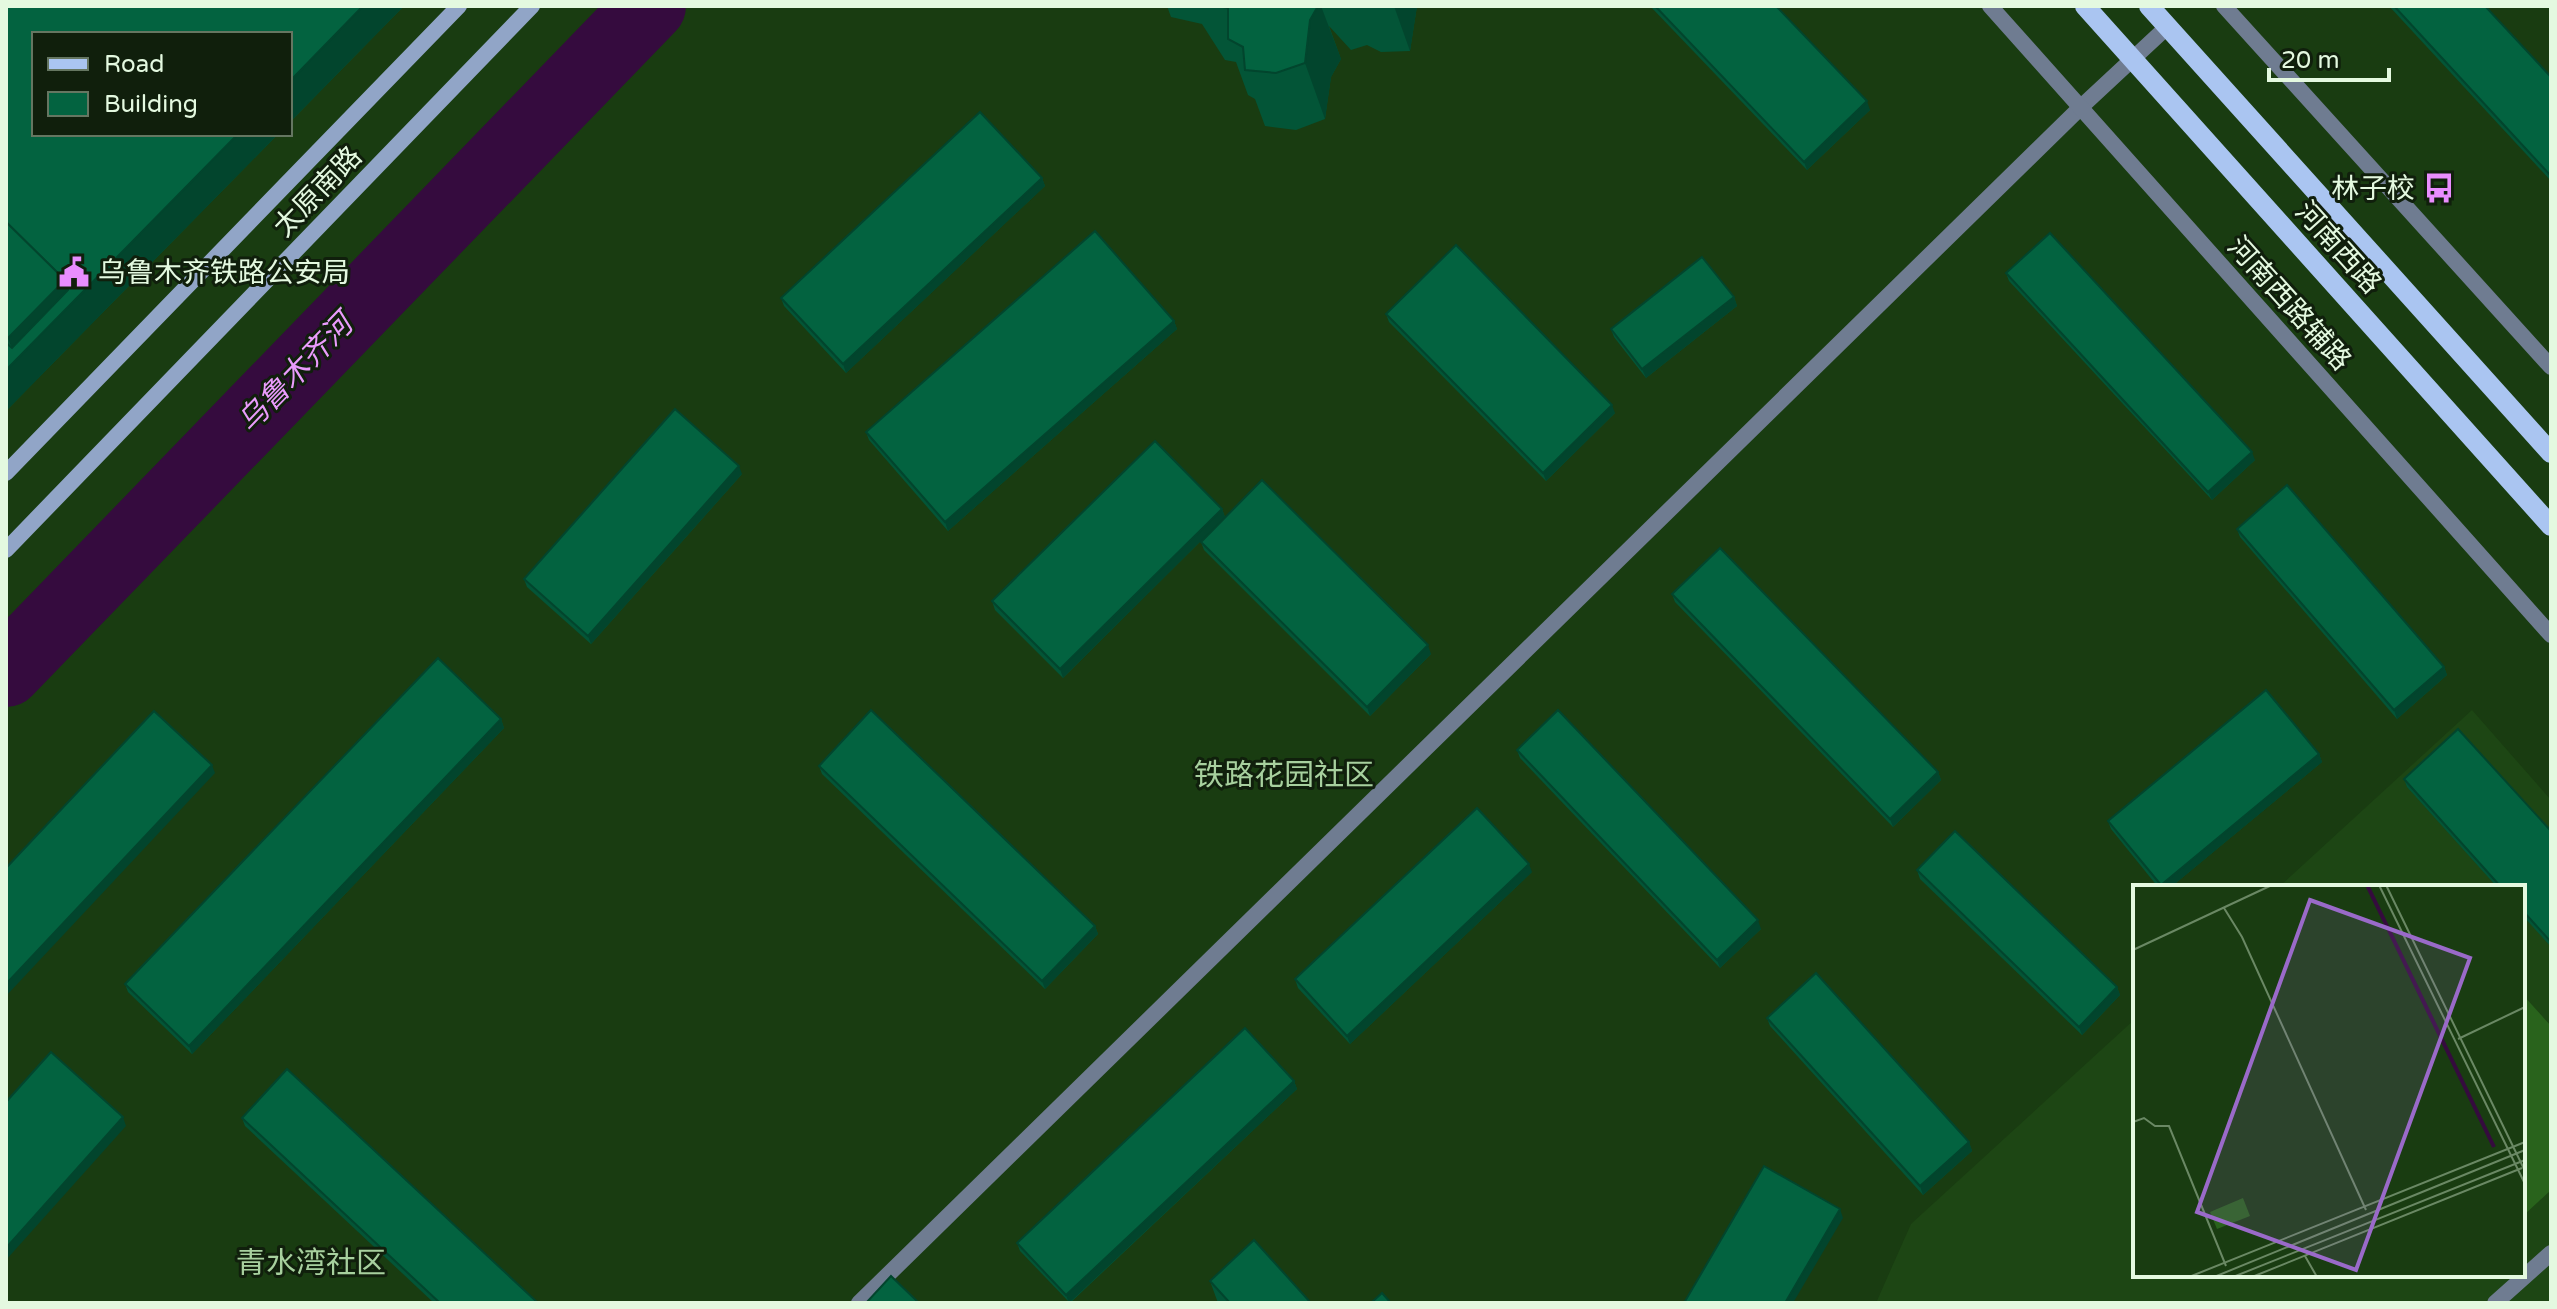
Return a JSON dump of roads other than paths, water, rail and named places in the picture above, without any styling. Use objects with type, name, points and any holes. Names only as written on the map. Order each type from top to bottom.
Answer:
[{"type":"main road","points":[[6,473],[459,6]]},
{"type":"main road","name":"太原南路","points":[[6,550],[532,6]]},
{"type":"main road","name":"河南西路","points":[[2085,6],[2551,526]]},
{"type":"main road","name":"河南西路","points":[[2149,6],[2551,453]]},
{"type":"street","name":"河南西路辅路","points":[[1990,6],[2551,635]]},
{"type":"street","points":[[2224,6],[2551,367]]},
{"type":"street","points":[[859,1303],[2081,107],[2167,27]]},
{"type":"street","points":[[2525,1276],[2551,1253]]},
{"type":"street","points":[[2495,1303],[2524,1277]]},
{"type":"waterway","name":"乌鲁木齐河","points":[[6,671],[650,6]]},
{"type":"place","name":"林子校","points":[[2439,188]]},
{"type":"place","name":"乌鲁木齐铁路公安局","points":[[74,272]]},
{"type":"district","name":"铁路花园社区","points":[[1284,775]]},
{"type":"district","name":"青水湾社区","points":[[311,1263]]}]
